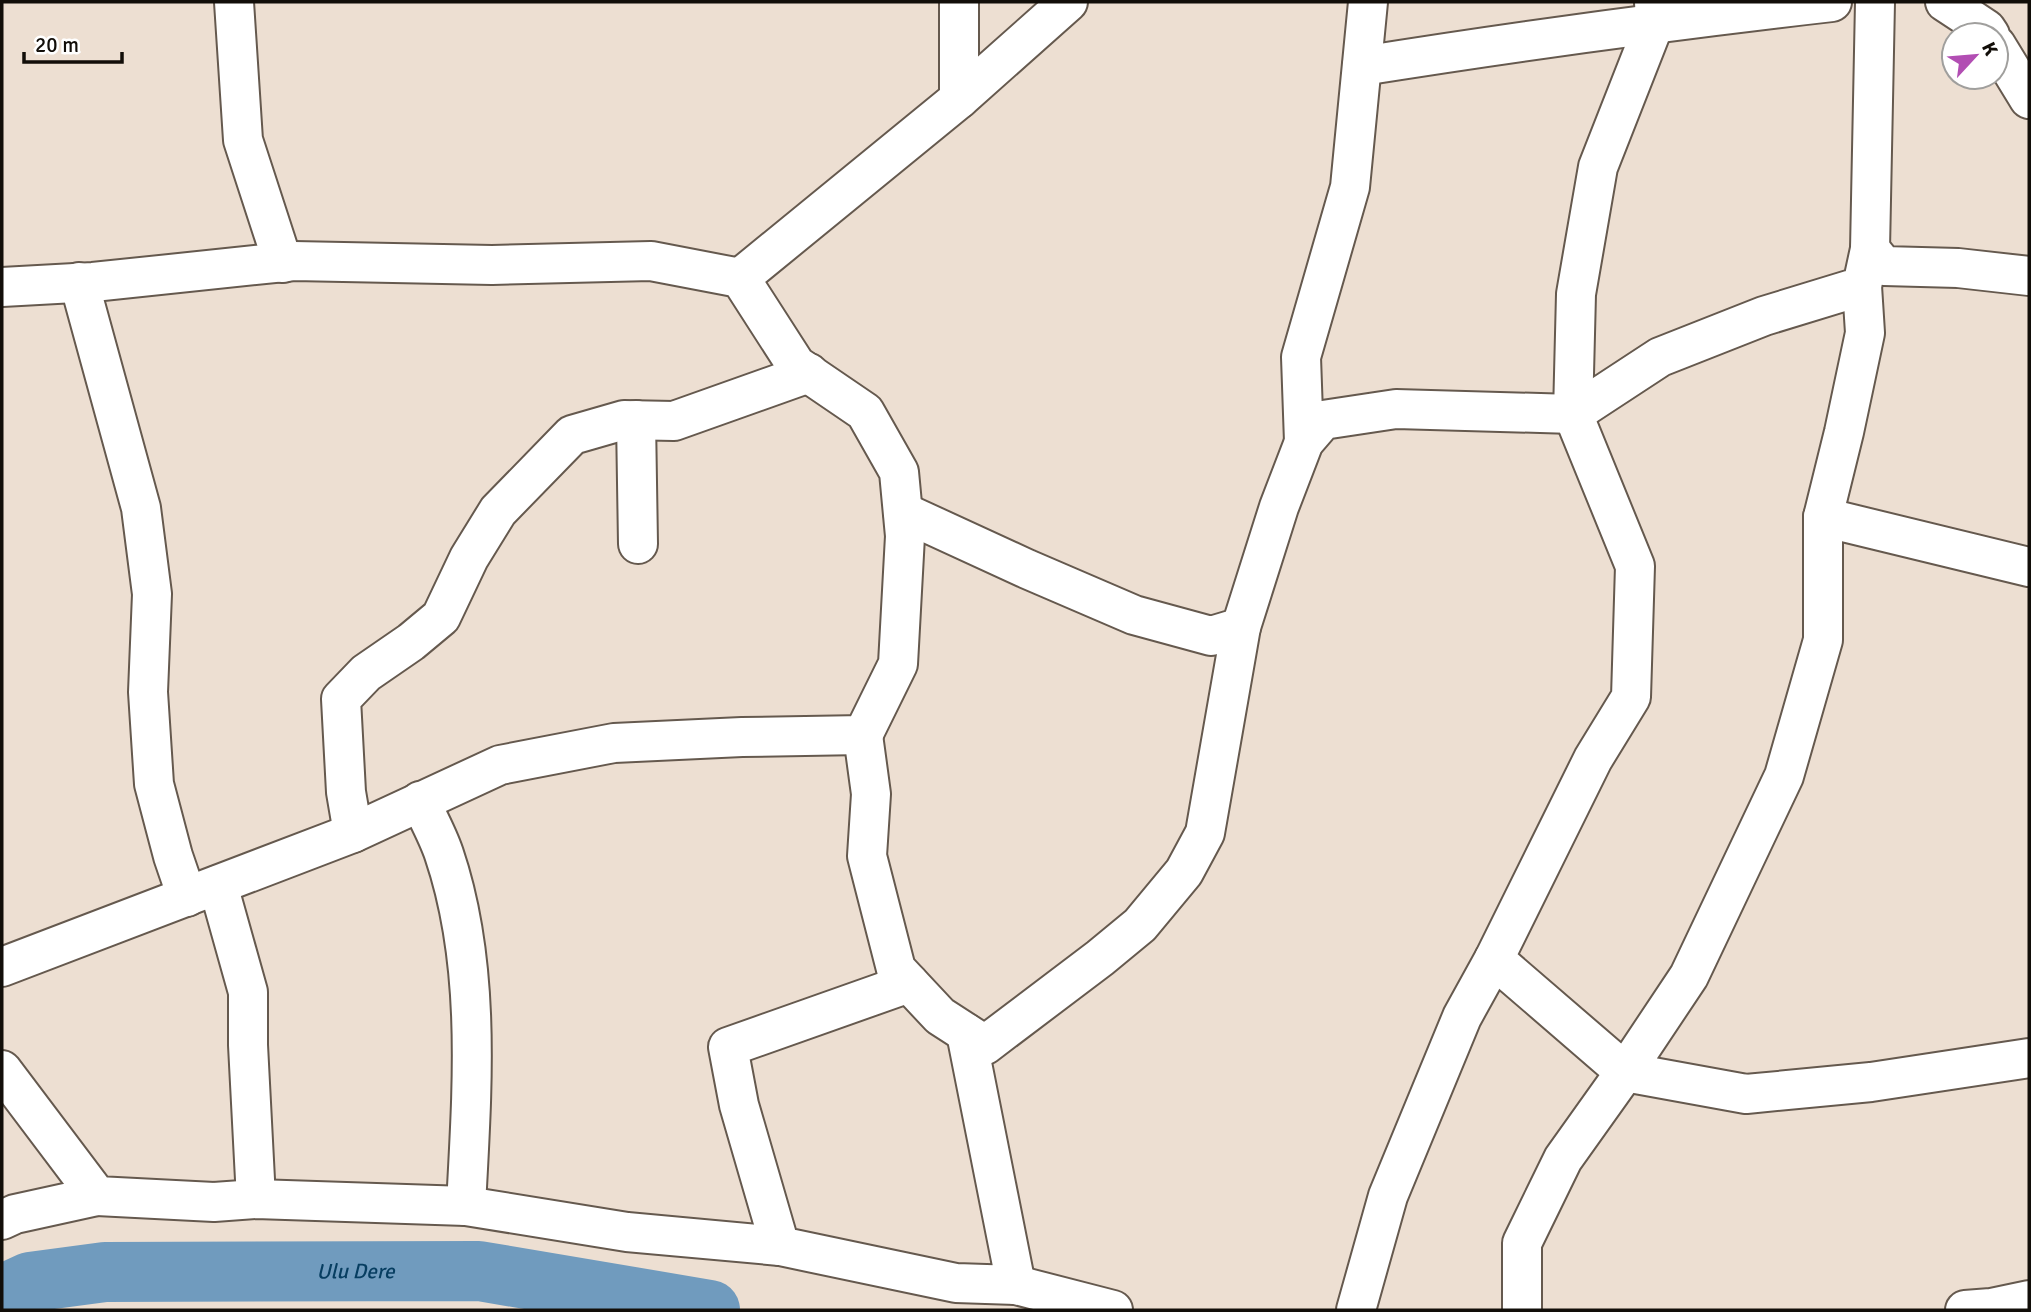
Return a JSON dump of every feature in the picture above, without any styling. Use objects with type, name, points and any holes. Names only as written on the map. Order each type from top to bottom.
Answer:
[{"type":"street","points":[[234,2],[243,140],[283,262]]},
{"type":"street","points":[[959,99],[960,2]]},
{"type":"street","points":[[740,278],[959,99],[1068,2]]},
{"type":"street","points":[[1304,442],[1301,357],[1350,187],[1368,2]]},
{"type":"street","points":[[1362,65],[1518,41],[1655,12],[1832,2]]},
{"type":"street","points":[[1522,1310],[1522,1243],[1563,1159],[1689,976],[1784,776],[1823,640],[1823,517],[1865,333],[1862,286],[1870,249],[1875,2]]},
{"type":"street","points":[[1945,2],[1974,21]]},
{"type":"street","points":[[1356,1310],[1388,1196],[1462,1017],[1494,959],[1593,759],[1631,697],[1635,566],[1573,414],[1576,294],[1598,167],[1655,12]]},
{"type":"street","points":[[2010,68],[2029,99]]},
{"type":"street","points":[[1870,249],[1884,266],[1958,268],[2029,276]]},
{"type":"street","points":[[2,286],[79,282],[294,261],[492,265],[651,261],[740,278],[796,365],[866,412],[899,471],[905,536],[898,664],[863,735],[871,794],[867,856],[896,970],[940,1016],[985,1045],[1101,958],[1140,925],[1184,872],[1205,833],[1241,626],[1279,507],[1304,442],[1323,420],[1395,409],[1573,414],[1660,357],[1764,316],[1862,286]]},
{"type":"street","points":[[79,282],[141,508],[152,594],[148,692],[154,784],[173,856],[202,891],[248,992],[256,1199]]},
{"type":"street","points":[[353,832],[346,792],[341,699],[366,673],[442,617],[469,558],[498,511],[572,435],[624,420],[674,421],[809,373]]},
{"type":"street","points":[[636,420],[638,544]]},
{"type":"street","points":[[903,512],[1134,615],[1211,636],[1241,626]]},
{"type":"street","points":[[1823,517],[2029,567]]},
{"type":"street","points":[[2,967],[353,832],[500,765],[614,744],[742,737],[863,735]]},
{"type":"street","points":[[420,801],[444,854],[462,925],[470,994],[471,1104],[466,1206]]},
{"type":"street","points":[[1494,959],[1625,1072],[1746,1094],[1871,1082],[2029,1058]]},
{"type":"street","points":[[780,1246],[739,1105],[728,1047],[909,983]]},
{"type":"street","points":[[966,1033],[1016,1285]]},
{"type":"street","points":[[2,1070],[97,1196]]},
{"type":"street","points":[[2,1220],[15,1214],[97,1196],[214,1202],[256,1199],[466,1206],[627,1231],[780,1246],[956,1283],[1016,1285],[1113,1310]]},
{"type":"street","points":[[1965,1310],[2029,1300]]},
{"type":"waterway","name":"Ulu Dere","points":[[2,1295],[30,1282],[105,1272],[479,1271],[710,1310]]}]
